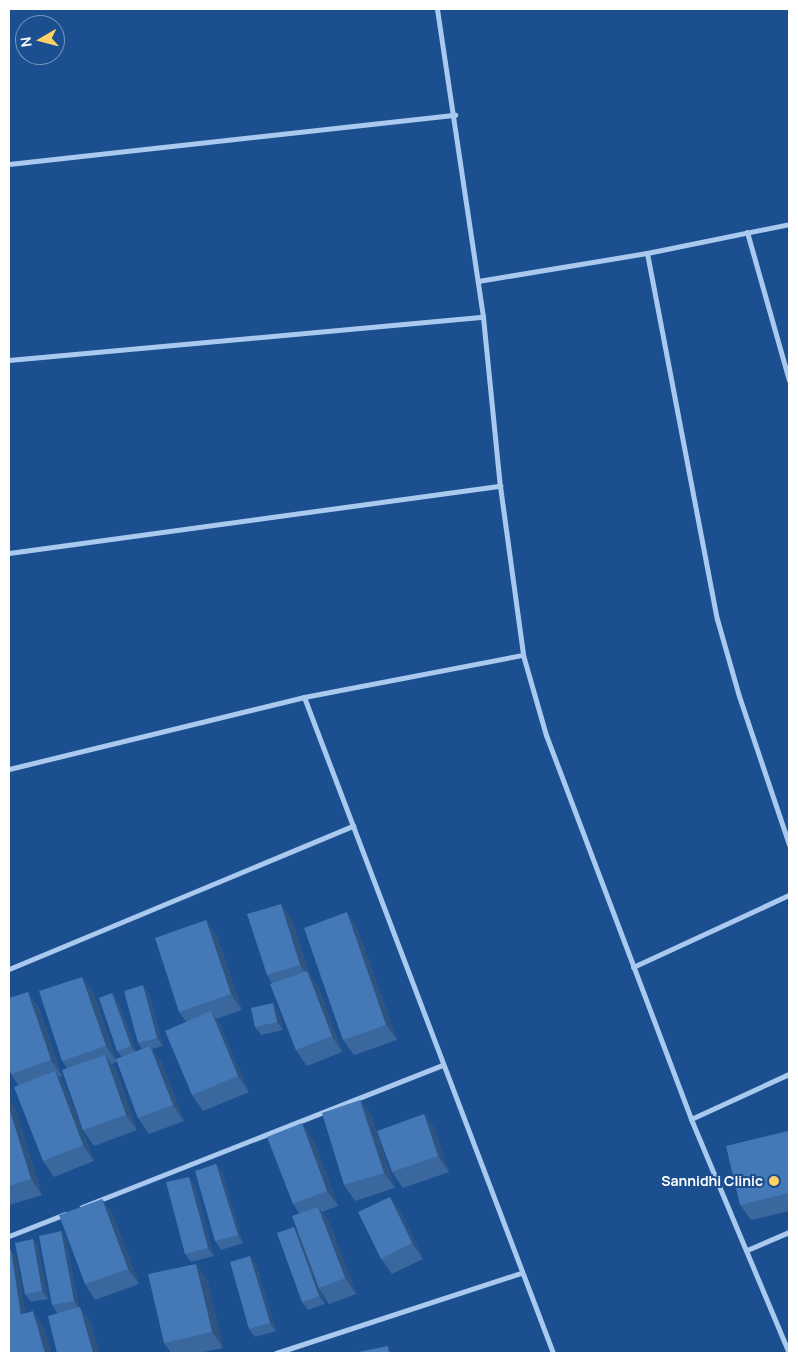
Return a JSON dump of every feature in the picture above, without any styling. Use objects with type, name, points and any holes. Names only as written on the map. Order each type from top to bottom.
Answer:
[{"type":"street","points":[[437,9],[455,115],[483,317],[500,486],[523,656],[546,735],[691,1119],[789,1353]]},
{"type":"street","points":[[9,164],[455,115]]},
{"type":"street","points":[[478,281],[646,253],[789,224]]},
{"type":"street","points":[[747,232],[789,380]]},
{"type":"street","points":[[646,253],[717,619],[739,696],[789,845]]},
{"type":"street","points":[[9,360],[483,317]]},
{"type":"street","points":[[9,553],[500,486]]},
{"type":"street","points":[[9,769],[304,697],[523,656]]},
{"type":"street","points":[[304,697],[442,1065],[553,1353]]},
{"type":"street","points":[[9,969],[353,826]]},
{"type":"street","points":[[634,967],[789,895]]},
{"type":"street","points":[[9,1236],[442,1065]]},
{"type":"street","points":[[691,1119],[789,1074]]},
{"type":"street","points":[[747,1250],[789,1232]]},
{"type":"street","points":[[276,1353],[521,1273]]},
{"type":"building","points":[[281,904],[300,965],[267,975],[247,914]]},
{"type":"building","points":[[347,912],[386,1025],[343,1040],[304,928]]},
{"type":"building","points":[[206,920],[231,994],[179,1012],[155,938]]},
{"type":"building","points":[[307,971],[332,1036],[296,1050],[270,984]]},
{"type":"building","points":[[82,977],[106,1046],[62,1061],[39,991]]},
{"type":"building","points":[[143,985],[157,1038],[138,1043],[124,991]]},
{"type":"building","points":[[28,992],[51,1060],[11,1074],[9,1068],[9,998]]},
{"type":"building","points":[[112,993],[131,1046],[117,1051],[99,998]]},
{"type":"building","points":[[273,1003],[277,1022],[255,1027],[251,1008]]},
{"type":"building","points":[[211,1011],[238,1076],[192,1095],[165,1031]]},
{"type":"building","points":[[150,1046],[173,1105],[138,1118],[116,1059]]},
{"type":"building","points":[[105,1055],[126,1115],[83,1130],[62,1070]]},
{"type":"building","points":[[55,1071],[83,1145],[43,1161],[14,1087]]},
{"type":"building","points":[[360,1100],[384,1173],[344,1185],[322,1113]]},
{"type":"building","points":[[9,1108],[31,1179],[9,1186]]},
{"type":"building","points":[[424,1114],[438,1156],[392,1172],[377,1131]]},
{"type":"building","points":[[302,1123],[327,1191],[293,1204],[267,1137]]},
{"type":"building","points":[[788,1131],[789,1193],[740,1205],[726,1146]]},
{"type":"building","points":[[216,1164],[238,1235],[215,1241],[195,1171]]},
{"type":"building","points":[[189,1177],[208,1248],[185,1254],[166,1182]]},
{"type":"building","points":[[390,1197],[412,1243],[381,1259],[358,1212]]},
{"type":"building","points":[[102,1199],[128,1269],[85,1284],[59,1215]]},
{"type":"building","points":[[318,1207],[345,1278],[319,1288],[292,1216]]},
{"type":"building","points":[[294,1227],[319,1296],[302,1302],[277,1233]]},
{"type":"building","points":[[61,1231],[74,1301],[52,1305],[39,1236]]},
{"type":"building","points":[[33,1239],[42,1291],[25,1294],[15,1243]]},
{"type":"building","points":[[9,1250],[11,1250],[21,1315],[9,1318]]},
{"type":"building","points":[[250,1256],[270,1323],[249,1329],[230,1262]]},
{"type":"building","points":[[196,1264],[212,1332],[164,1343],[148,1274]]},
{"type":"building","points":[[80,1307],[93,1353],[57,1353],[48,1316]]},
{"type":"building","points":[[33,1311],[45,1353],[9,1353],[9,1318]]},
{"type":"building","points":[[388,1346],[389,1353],[353,1353]]},
{"type":"place","name":"Sannidhi Clinic","points":[[774,1181]]}]
